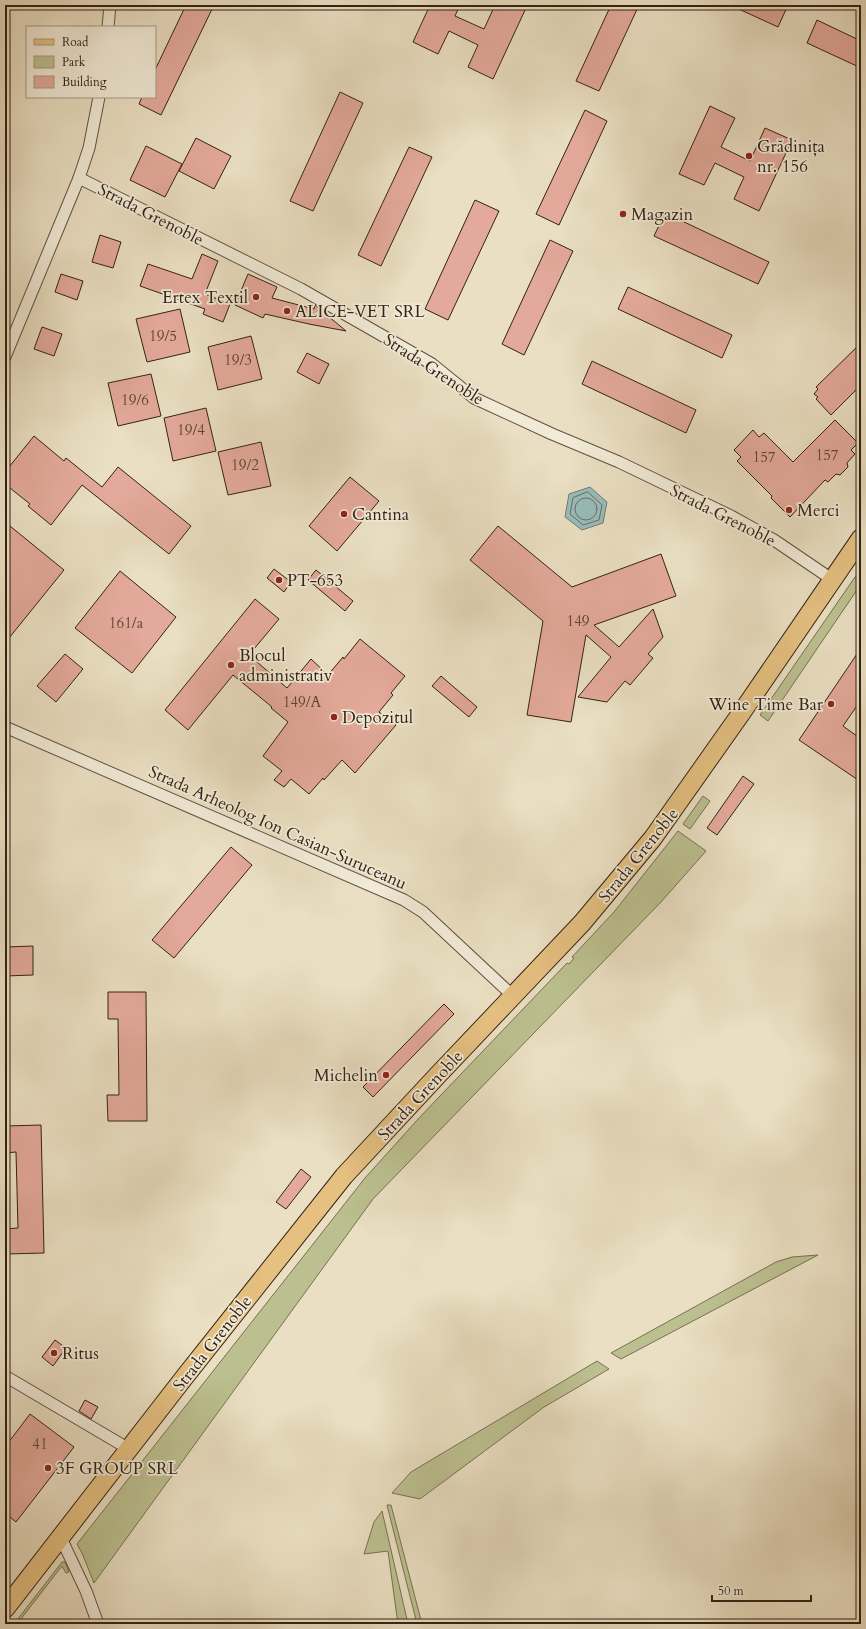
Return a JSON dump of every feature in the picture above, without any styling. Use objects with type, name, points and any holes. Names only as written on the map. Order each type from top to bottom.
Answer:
[{"type":"main road","name":"Strada Grenoble","points":[[5,1609],[60,1536],[344,1176],[582,923],[653,838],[742,712],[861,538]]},
{"type":"street","points":[[108,26],[110,5]]},
{"type":"street","points":[[5,357],[79,178],[89,148],[100,98]]},
{"type":"street","name":"Strada Grenoble","points":[[79,178],[301,289],[432,364],[474,398],[552,434],[619,462],[732,516],[774,540],[833,580]]},
{"type":"street","name":"Strada Arheolog Ion Casian-Suruceanu","points":[[5,727],[404,900],[423,912],[513,996]]},
{"type":"street","points":[[5,1376],[129,1449]]},
{"type":"street","points":[[60,1536],[86,1591],[98,1624]]},
{"type":"green space","points":[[861,575],[861,584],[768,721],[760,715],[855,577]]},
{"type":"green space","points":[[703,796],[710,801],[690,829],[683,824]]},
{"type":"green space","points":[[678,831],[706,851],[661,902],[373,1199],[94,1583],[77,1544],[365,1178],[419,1118],[567,963],[569,964],[574,958],[572,957],[614,912]]},
{"type":"green space","points":[[818,1255],[621,1359],[611,1353],[776,1262],[792,1257]]},
{"type":"green space","points":[[597,1361],[609,1369],[544,1407],[420,1499],[392,1493],[411,1472]]},
{"type":"green space","points":[[387,1505],[391,1505],[422,1624],[417,1624]]},
{"type":"green space","points":[[382,1511],[408,1624],[398,1624],[388,1551],[364,1554],[374,1522]]},
{"type":"green space","points":[[62,1562],[65,1562],[69,1572],[66,1573],[62,1566],[17,1624],[14,1624]]},
{"type":"water","points":[[590,487],[607,502],[603,523],[582,530],[565,517],[569,494]]},
{"type":"building","points":[[186,5],[214,5],[161,115],[139,104],[142,98],[156,98],[156,68]]},
{"type":"building","points":[[430,5],[460,5],[455,16],[484,29],[495,5],[519,5],[526,8],[493,79],[468,67],[478,45],[449,31],[438,54],[413,42]]},
{"type":"building","points":[[611,5],[639,5],[599,91],[576,81]]},
{"type":"building","points":[[730,5],[788,5],[778,27]]},
{"type":"building","points":[[817,20],[861,41],[861,68],[807,43]]},
{"type":"building","points":[[340,92],[363,103],[313,211],[290,201]]},
{"type":"building","points":[[710,106],[735,118],[721,147],[750,161],[765,128],[792,140],[759,211],[734,199],[744,177],[715,163],[704,185],[679,174]]},
{"type":"building","points":[[585,110],[607,121],[559,225],[536,214]]},
{"type":"building","points":[[196,138],[231,156],[214,189],[179,171]]},
{"type":"building","points":[[146,146],[182,164],[165,197],[130,180]]},
{"type":"building","points":[[409,147],[432,157],[381,266],[358,255]]},
{"type":"building","points":[[475,200],[499,211],[448,320],[425,309]]},
{"type":"building","points":[[665,213],[769,262],[758,284],[654,236]]},
{"type":"building","points":[[100,235],[121,242],[113,268],[92,262]]},
{"type":"building","points":[[550,240],[573,251],[524,355],[502,344]]},
{"type":"building","points":[[202,254],[218,261],[205,294],[230,304],[223,322],[203,314],[205,309],[140,286],[148,264],[192,279]]},
{"type":"building","points":[[61,274],[83,281],[77,300],[55,292]]},
{"type":"building","points":[[248,274],[277,287],[272,298],[314,309],[315,305],[346,331],[265,314],[263,318],[235,305]]},
{"type":"building","points":[[628,287],[732,335],[722,358],[618,309]]},
{"type":"building","points":[[180,309],[190,352],[147,362],[136,319]]},
{"type":"building","points":[[42,327],[62,334],[54,356],[34,349]]},
{"type":"building","points":[[251,336],[262,379],[218,390],[208,347]]},
{"type":"building","points":[[861,343],[861,385],[831,415],[816,399],[818,397],[814,394],[818,389],[816,387]]},
{"type":"building","points":[[307,353],[329,364],[319,384],[297,372]]},
{"type":"building","points":[[592,361],[696,410],[686,433],[582,384]]},
{"type":"building","points":[[151,374],[161,416],[118,426],[108,383]]},
{"type":"building","points":[[206,408],[216,451],[173,461],[164,418]]},
{"type":"building","points":[[835,420],[858,443],[851,450],[855,454],[847,463],[848,467],[840,475],[836,474],[828,482],[825,480],[790,517],[771,498],[772,496],[737,461],[741,457],[734,450],[753,430],[759,437],[764,433],[793,462]]},
{"type":"building","points":[[34,436],[64,461],[66,458],[102,487],[118,467],[191,526],[169,554],[82,485],[51,525],[28,506],[30,504],[5,484],[5,472]]},
{"type":"building","points":[[261,442],[271,486],[228,495],[218,452]]},
{"type":"building","name":"Cantina","points":[[350,477],[379,501],[337,551],[309,526]]},
{"type":"building","points":[[5,522],[64,570],[5,643]]},
{"type":"building","points":[[498,526],[572,587],[661,554],[676,596],[594,625],[619,647],[653,609],[663,637],[648,654],[653,658],[630,685],[625,681],[607,702],[578,697],[611,657],[586,635],[571,722],[527,715],[543,621],[470,560]]},
{"type":"building","name":"PT-653","points":[[274,569],[291,582],[284,592],[267,578]]},
{"type":"building","points":[[316,570],[353,601],[345,611],[308,580]]},
{"type":"building","points":[[120,571],[176,617],[132,673],[75,628]]},
{"type":"building","name":"Depozitul","points":[[255,599],[279,619],[249,655],[287,688],[311,659],[328,675],[343,657],[344,659],[360,639],[405,676],[391,693],[393,695],[379,712],[396,725],[355,773],[342,760],[309,794],[291,779],[284,787],[274,780],[282,771],[263,756],[288,722],[233,675],[188,730],[165,710]]},
{"type":"building","points":[[861,648],[861,700],[843,726],[861,739],[861,782],[799,740]]},
{"type":"building","points":[[65,654],[83,669],[56,702],[37,686]]},
{"type":"building","points":[[441,676],[477,707],[469,717],[432,686]]},
{"type":"building","points":[[743,776],[754,784],[717,835],[707,828]]},
{"type":"building","points":[[231,847],[252,865],[174,958],[152,940]]},
{"type":"building","points":[[33,946],[33,975],[5,976],[5,947]]},
{"type":"building","points":[[108,992],[146,992],[147,1121],[108,1121],[107,1095],[119,1095],[118,1019],[108,1019]]},
{"type":"building","points":[[444,1004],[454,1014],[373,1097],[363,1087]]},
{"type":"building","points":[[41,1125],[44,1253],[6,1254],[5,1229],[18,1228],[16,1152],[5,1153],[5,1126]]},
{"type":"building","points":[[301,1169],[311,1177],[286,1209],[276,1202]]},
{"type":"building","name":"Ritus","points":[[55,1340],[66,1348],[53,1366],[42,1357]]},
{"type":"building","points":[[85,1400],[98,1407],[91,1419],[79,1411]]},
{"type":"building","points":[[30,1414],[74,1447],[16,1522],[5,1513],[5,1447]]},
{"type":"place","name":"Grădinița nr. 156","points":[[749,156]]},
{"type":"place","name":"Magazin","points":[[623,214]]},
{"type":"place","name":"Ertex Textil","points":[[256,297]]},
{"type":"place","name":"ALICE-VET SRL","points":[[287,311]]},
{"type":"place","name":"Merci","points":[[789,510]]},
{"type":"place","name":"Cantina","points":[[344,514]]},
{"type":"place","name":"PT-653","points":[[279,580]]},
{"type":"place","name":"Blocul administrativ","points":[[231,665]]},
{"type":"place","name":"Wine Time Bar","points":[[831,704]]},
{"type":"place","name":"Depozitul","points":[[334,717]]},
{"type":"place","name":"Michelin","points":[[386,1075]]},
{"type":"place","name":"Ritus","points":[[54,1353]]},
{"type":"place","name":"3F GROUP SRL","points":[[48,1468]]}]
